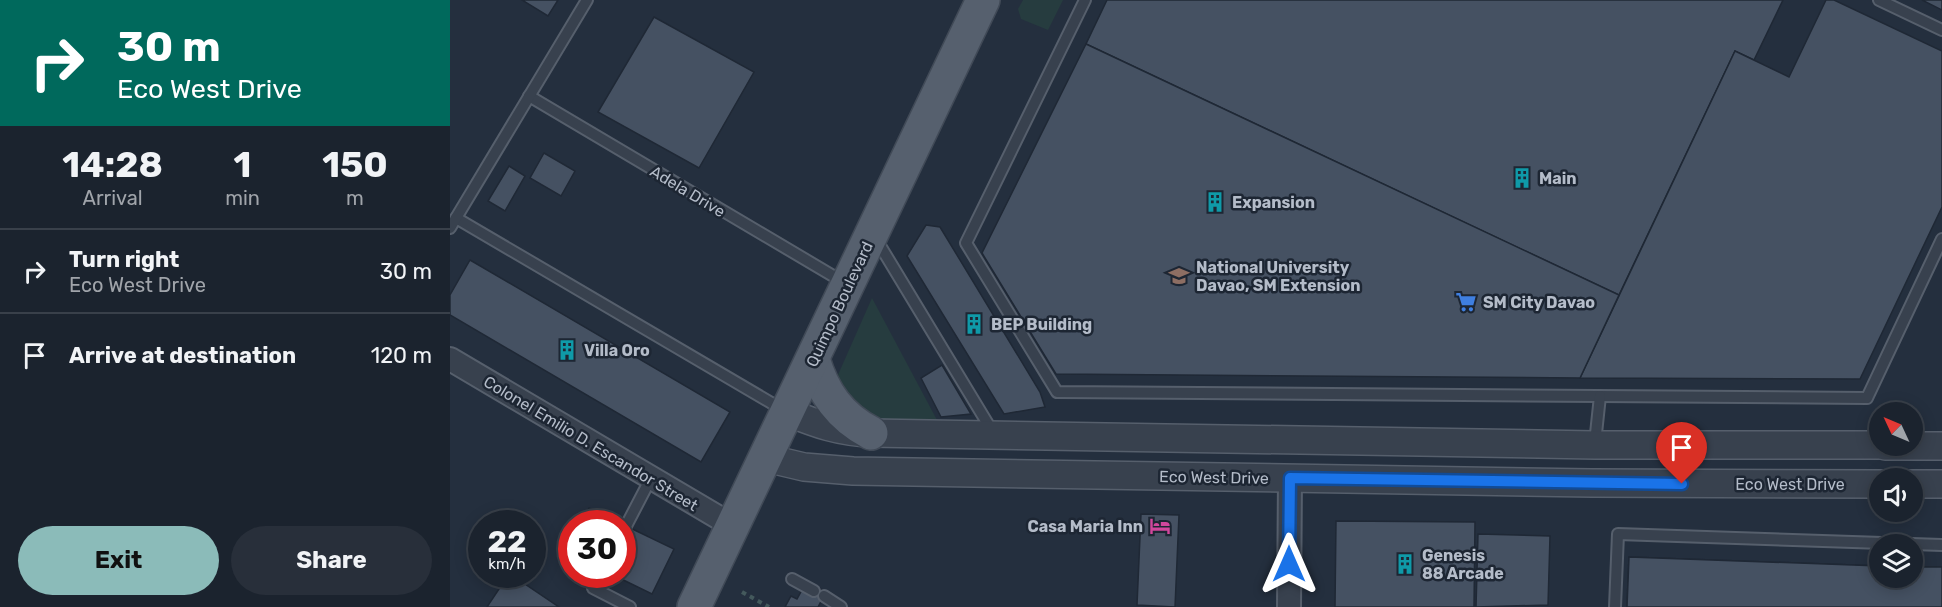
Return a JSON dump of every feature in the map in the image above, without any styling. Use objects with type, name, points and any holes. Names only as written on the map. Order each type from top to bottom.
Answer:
[{"type":"main road","name":"Quimpo Boulevard","points":[[694,607],[983,0]]},
{"type":"main road","points":[[813,359],[824,390],[837,408],[852,422],[871,433]]},
{"type":"street","name":"Colonel Emilio D. Escandor Street","points":[[450,359],[733,526]]},
{"type":"street","points":[[787,412],[823,427],[846,432],[871,433],[1595,445],[1869,446]]},
{"type":"street","points":[[991,473],[994,434]]},
{"type":"street","points":[[1289,607],[1290,439]]},
{"type":"street","points":[[1592,483],[1595,445]]},
{"type":"street","points":[[1923,446],[1942,446]]},
{"type":"street","name":"Eco West Drive","points":[[766,458],[804,467],[853,471],[1592,483],[1869,484]]},
{"type":"street","points":[[1923,484],[1942,484]]},
{"type":"lane","points":[[450,228],[586,0]]},
{"type":"lane","points":[[1086,0],[966,243],[1057,392],[1867,398],[1942,239]]},
{"type":"lane","points":[[1880,0],[1942,30]]},
{"type":"lane","name":"Adela Drive","points":[[529,96],[848,285]]},
{"type":"lane","points":[[456,218],[787,412]]},
{"type":"lane","points":[[872,233],[994,434]]},
{"type":"lane","points":[[1595,445],[1600,396]]},
{"type":"lane","points":[[634,510],[651,478]]},
{"type":"lane","points":[[1615,607],[1618,534],[1942,545]]},
{"type":"lane","points":[[792,579],[841,607]]},
{"type":"lane","points":[[593,588],[630,607]]},
{"type":"path","points":[[742,592],[769,607]]},
{"type":"green space","points":[[1023,0],[1063,0],[1048,30],[1021,19],[1018,9]]},
{"type":"green space","points":[[872,298],[937,420],[876,419],[858,413],[837,377]]},
{"type":"building","points":[[522,0],[558,0],[548,16]]},
{"type":"building","name":"Main","points":[[1107,0],[1783,0],[1754,60],[1735,51],[1619,295],[1086,44]]},
{"type":"building","points":[[1826,0],[1834,0],[1942,51],[1942,207],[1860,379],[1580,378],[1735,51],[1789,77]]},
{"type":"building","points":[[1922,0],[1942,0],[1942,10]]},
{"type":"building","points":[[654,17],[754,72],[699,168],[598,112]]},
{"type":"building","name":"Expansion","points":[[1086,44],[1619,295],[1580,378],[1056,374],[982,253]]},
{"type":"building","points":[[544,153],[575,171],[561,196],[530,178]]},
{"type":"building","points":[[509,166],[525,176],[505,211],[488,201]]},
{"type":"building","name":"BEP Building","points":[[926,225],[940,227],[1040,392],[1045,407],[1004,414],[907,256]]},
{"type":"building","name":"Villa Oro","points":[[470,260],[730,412],[701,462],[450,315],[450,295]]},
{"type":"building","points":[[942,365],[971,414],[941,417],[921,378]]},
{"type":"building","points":[[1141,514],[1179,515],[1175,607],[1137,605]]},
{"type":"building","name":"Genesis 88 Arcade","points":[[1336,521],[1475,522],[1474,607],[1335,607]]},
{"type":"building","points":[[636,531],[674,549],[652,594],[636,586]]},
{"type":"building","points":[[1478,534],[1550,536],[1548,605],[1476,607]]},
{"type":"building","points":[[1629,557],[1869,566],[1869,588],[1923,588],[1923,567],[1942,567],[1942,607],[1627,607]]},
{"type":"building","points":[[1629,557],[1869,566],[1869,588],[1923,588],[1923,567],[1942,567],[1942,607],[1627,607]]},
{"type":"building","points":[[817,587],[826,592],[818,607],[785,607],[791,596],[797,599],[802,590]]},
{"type":"building","points":[[500,588],[531,588],[559,607],[487,607]]},
{"type":"place","name":"Main","points":[[1522,178]]},
{"type":"place","name":"Expansion","points":[[1215,202]]},
{"type":"place","name":"National University Davao, SM Extension","points":[[1179,276]]},
{"type":"place","name":"SM City Davao","points":[[1466,302]]},
{"type":"place","name":"BEP Building","points":[[974,324]]},
{"type":"place","name":"Villa Oro","points":[[567,350]]},
{"type":"place","name":"Casa Maria Inn","points":[[1160,526]]},
{"type":"place","name":"Genesis 88 Arcade","points":[[1405,564]]},
{"type":"route","points":[[1289,564],[1290,478],[1682,484]]}]
